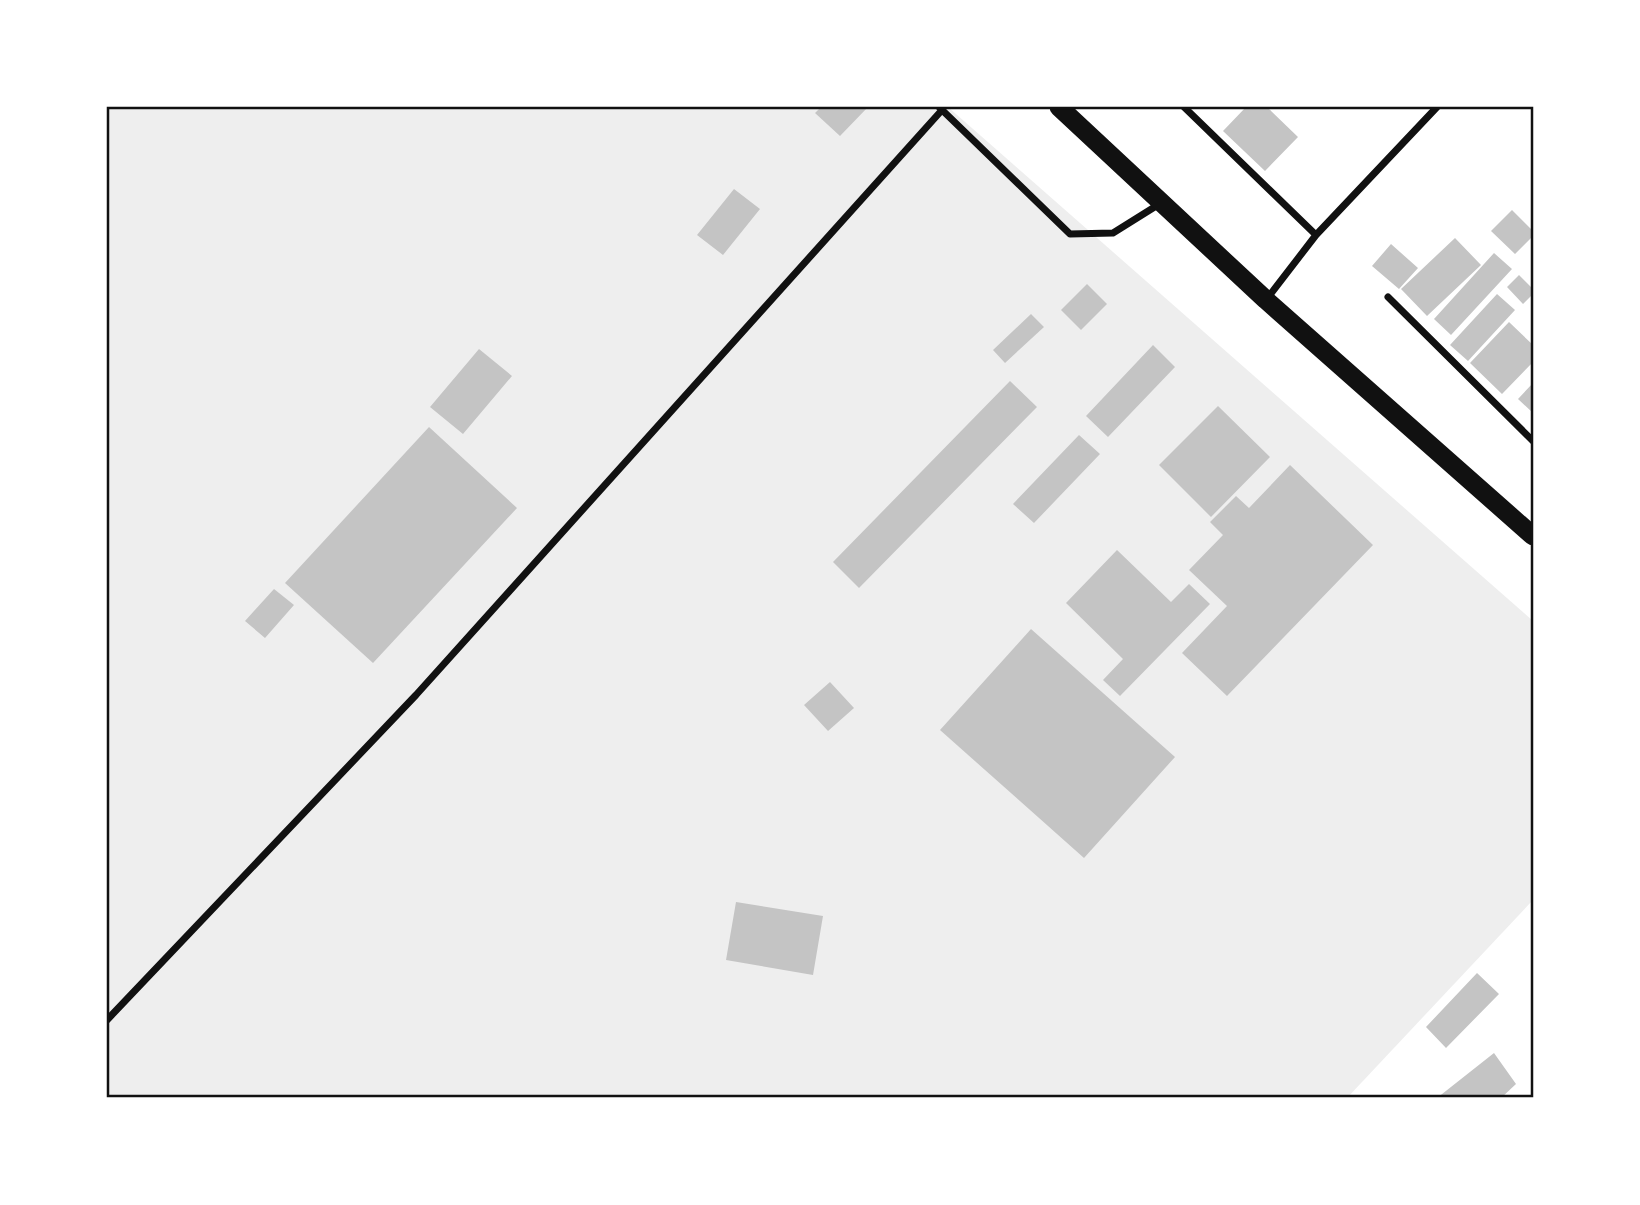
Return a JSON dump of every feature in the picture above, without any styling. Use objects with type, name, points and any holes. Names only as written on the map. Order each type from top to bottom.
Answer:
[{"type":"highway","points":[[1059,107],[1266,300],[1533,536]]},
{"type":"street","points":[[1184,107],[1316,234]]},
{"type":"street","points":[[1266,300],[1316,234],[1437,107]]},
{"type":"street","points":[[107,1020],[416,695],[941,108],[1070,234],[1113,233],[1162,203]]},
{"type":"street","points":[[1388,298],[1533,441]]},
{"type":"shaded area","points":[[107,107],[948,107],[1533,621],[1533,900],[1347,1098],[107,1098]]},
{"type":"building","points":[[821,107],[868,107],[840,136],[815,113]]},
{"type":"building","points":[[1246,107],[1267,107],[1298,137],[1265,171],[1223,131]]},
{"type":"building","points":[[734,189],[760,209],[723,255],[697,235]]},
{"type":"building","points":[[1512,210],[1533,231],[1533,236],[1515,254],[1491,231]]},
{"type":"building","points":[[1455,238],[1481,265],[1427,316],[1401,289]]},
{"type":"building","points":[[1391,244],[1418,268],[1399,289],[1372,266]]},
{"type":"building","points":[[1494,253],[1512,269],[1451,335],[1434,319]]},
{"type":"building","points":[[1519,275],[1533,289],[1533,294],[1523,304],[1507,287]]},
{"type":"building","points":[[1087,284],[1107,304],[1081,330],[1061,310]]},
{"type":"building","points":[[1497,294],[1515,310],[1468,361],[1450,345]]},
{"type":"building","points":[[1031,314],[1044,327],[1005,363],[993,350]]},
{"type":"building","points":[[1509,322],[1533,345],[1533,362],[1502,394],[1470,363]]},
{"type":"building","points":[[1153,345],[1175,367],[1108,437],[1086,416]]},
{"type":"building","points":[[479,349],[512,376],[463,434],[430,407]]},
{"type":"building","points":[[1010,381],[1037,407],[859,588],[833,562]]},
{"type":"building","points":[[1533,383],[1533,413],[1518,399]]},
{"type":"building","points":[[1218,406],[1270,457],[1211,517],[1159,465]]},
{"type":"building","points":[[429,427],[517,508],[373,663],[285,583]]},
{"type":"building","points":[[1079,435],[1100,454],[1034,523],[1013,504]]},
{"type":"building","points":[[1290,465],[1373,545],[1227,696],[1182,653],[1227,606],[1189,570],[1223,535],[1210,522],[1236,496],[1249,508]]},
{"type":"building","points":[[1117,550],[1171,602],[1189,584],[1210,604],[1120,696],[1103,680],[1123,659],[1066,603]]},
{"type":"building","points":[[274,589],[294,605],[265,638],[245,621]]},
{"type":"building","points":[[1031,629],[1175,757],[1084,858],[940,730]]},
{"type":"building","points":[[830,682],[854,708],[828,731],[804,705]]},
{"type":"building","points":[[736,902],[823,916],[813,975],[726,960]]},
{"type":"building","points":[[1477,973],[1499,994],[1446,1048],[1426,1027]]},
{"type":"building","points":[[1494,1053],[1516,1084],[1501,1098],[1437,1098]]}]
